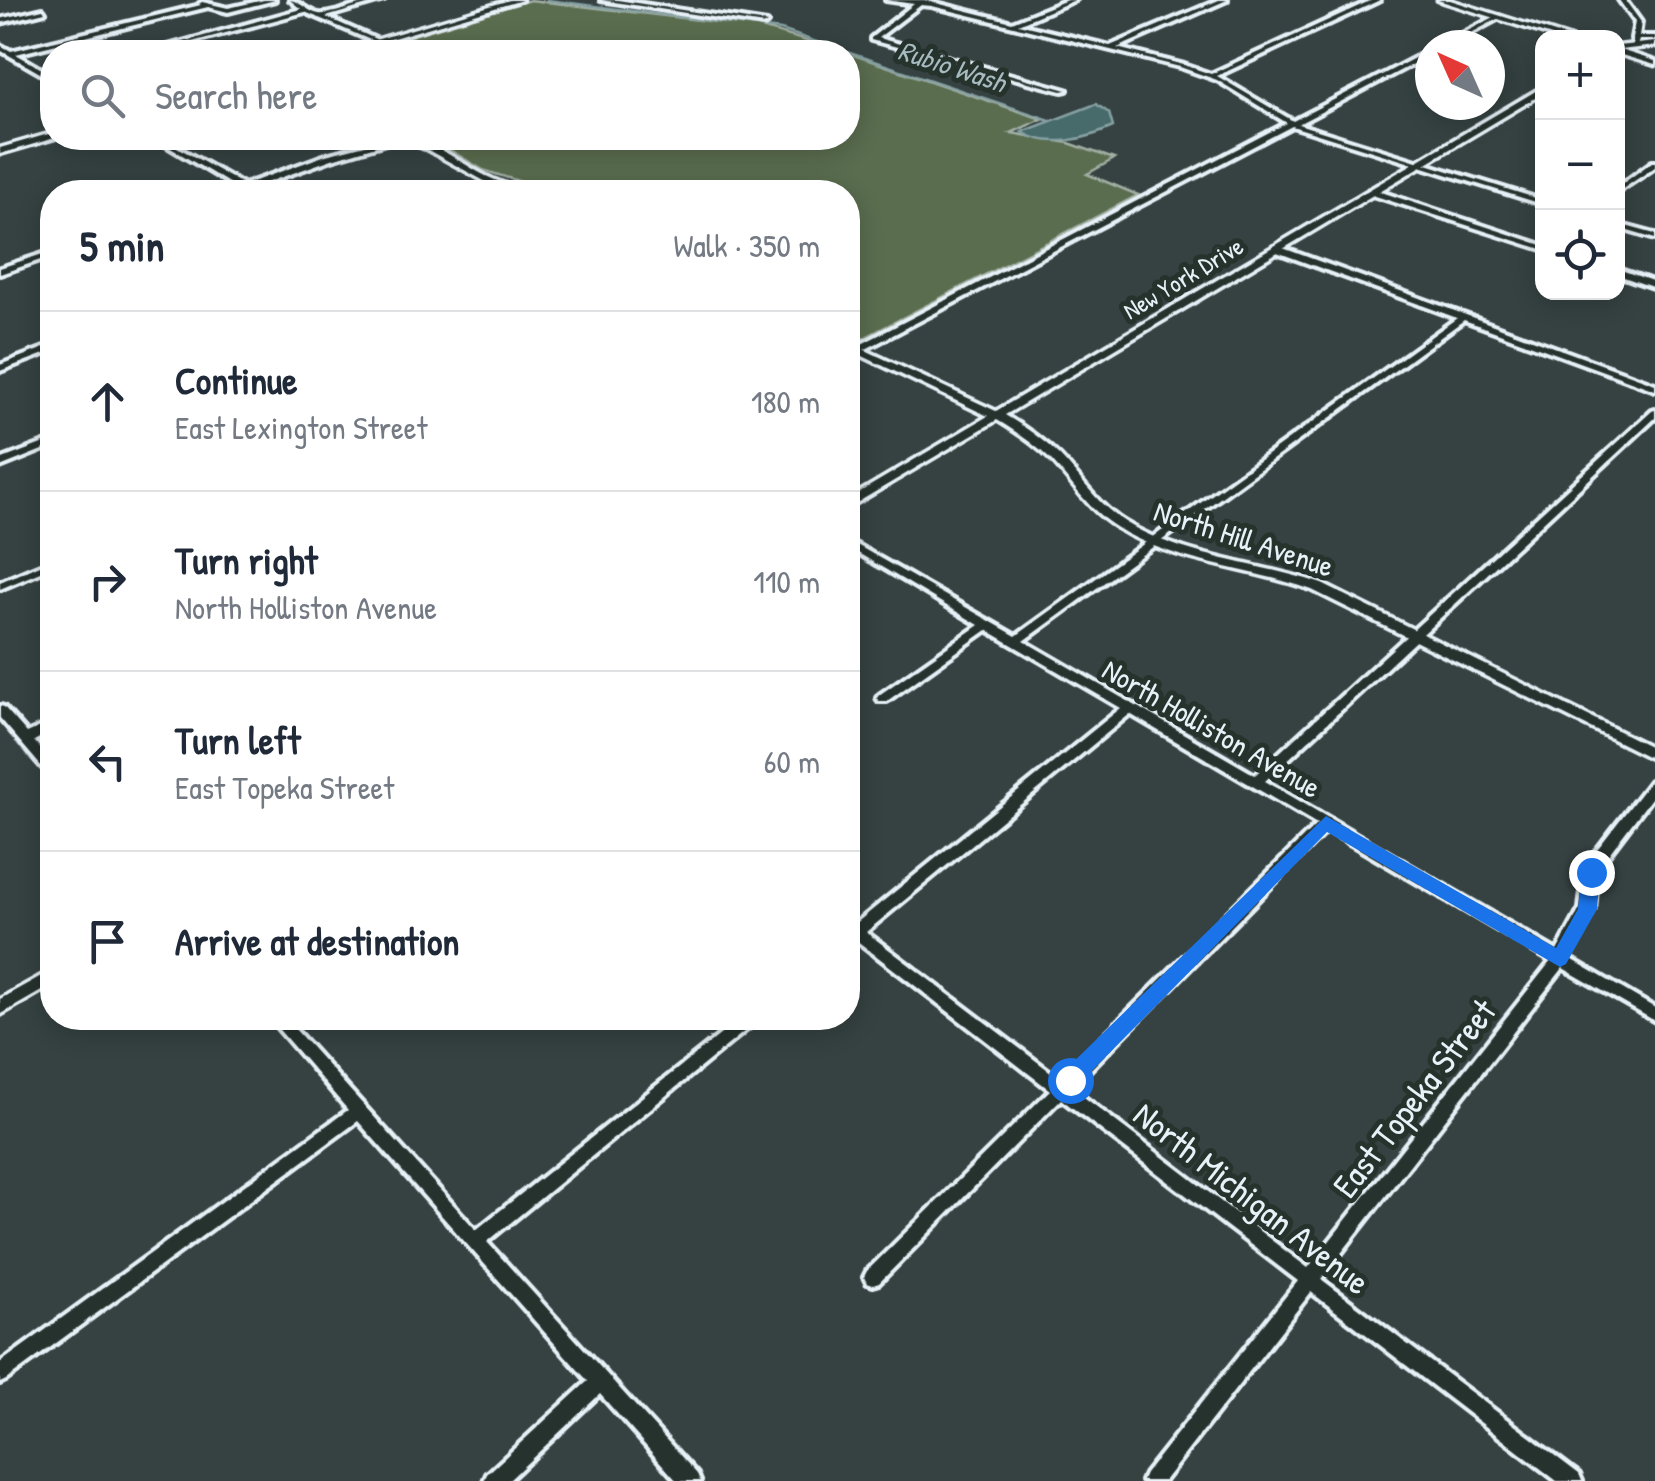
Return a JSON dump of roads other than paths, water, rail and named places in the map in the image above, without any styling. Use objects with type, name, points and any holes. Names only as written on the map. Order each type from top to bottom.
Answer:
[{"type":"street","points":[[194,0],[228,10],[272,0]]},
{"type":"street","points":[[293,0],[305,10],[375,40]]},
{"type":"street","points":[[321,16],[381,0]]},
{"type":"street","points":[[380,40],[518,0]]},
{"type":"street","points":[[604,0],[764,23]]},
{"type":"street","points":[[889,0],[923,1],[1212,76],[1294,122],[1535,200]]},
{"type":"street","points":[[1011,24],[1072,0]]},
{"type":"street","points":[[1111,48],[1224,0]]},
{"type":"street","points":[[1212,76],[1377,0]]},
{"type":"street","points":[[1442,0],[1541,30]]},
{"type":"street","points":[[1622,0],[1638,22],[1635,42]]},
{"type":"street","points":[[923,1],[874,39],[1064,90]]},
{"type":"street","points":[[65,40],[206,6]]},
{"type":"street","points":[[193,40],[305,10]]},
{"type":"street","points":[[0,21],[43,11]]},
{"type":"street","points":[[1473,30],[1498,17]]},
{"type":"street","points":[[1625,47],[1655,41]]},
{"type":"street","points":[[11,53],[40,46]]},
{"type":"street","points":[[0,47],[40,71]]},
{"type":"street","points":[[1625,52],[1655,63]]},
{"type":"street","points":[[860,343],[1415,60]]},
{"type":"street","name":"New York Drive","points":[[860,497],[1535,95]]},
{"type":"street","points":[[0,151],[40,139]]},
{"type":"street","points":[[178,150],[229,180]]},
{"type":"street","points":[[273,180],[355,150]]},
{"type":"street","points":[[434,150],[484,180]]},
{"type":"street","points":[[1625,185],[1655,164]]},
{"type":"street","points":[[1372,192],[1535,245]]},
{"type":"street","points":[[1625,228],[1655,238]]},
{"type":"street","points":[[1277,249],[1655,387]]},
{"type":"street","points":[[0,271],[40,258]]},
{"type":"street","points":[[1625,274],[1655,284]]},
{"type":"street","points":[[1015,642],[1463,317]]},
{"type":"street","name":"North Hill Avenue","points":[[860,351],[994,416],[1048,450],[1092,505],[1110,520],[1154,542],[1287,575],[1653,752]]},
{"type":"street","points":[[0,368],[40,353]]},
{"type":"street","points":[[1255,782],[1655,413]]},
{"type":"street","points":[[0,464],[40,448]]},
{"type":"street","name":"North Holliston Avenue","points":[[860,550],[1655,1014]]},
{"type":"street","points":[[0,586],[40,568]]},
{"type":"street","points":[[883,698],[986,626]]},
{"type":"street","points":[[860,924],[1129,708]]},
{"type":"street","points":[[0,710],[40,757]]},
{"type":"street","points":[[25,740],[40,732]]},
{"type":"street","name":"East Topeka Street","points":[[1152,1481],[1560,959],[1588,909],[1591,872],[1599,856],[1655,784]]},
{"type":"street","points":[[873,1277],[1326,823]]},
{"type":"street","name":"North Michigan Avenue","points":[[860,939],[1061,1088],[1572,1481]]},
{"type":"street","points":[[0,1008],[40,984]]},
{"type":"street","points":[[287,1030],[690,1481]]},
{"type":"street","points":[[475,1241],[736,1030]]},
{"type":"street","points":[[0,1374],[360,1110]]},
{"type":"street","points":[[494,1481],[602,1381]]},
{"type":"water","points":[[1096,104],[1109,113],[1113,127],[1056,141],[1022,132]]},
{"type":"waterway","name":"Rubio Wash","points":[[547,0],[781,30],[811,40]]},
{"type":"waterway","name":"Rubio Wash","points":[[860,56],[1050,120]]}]
